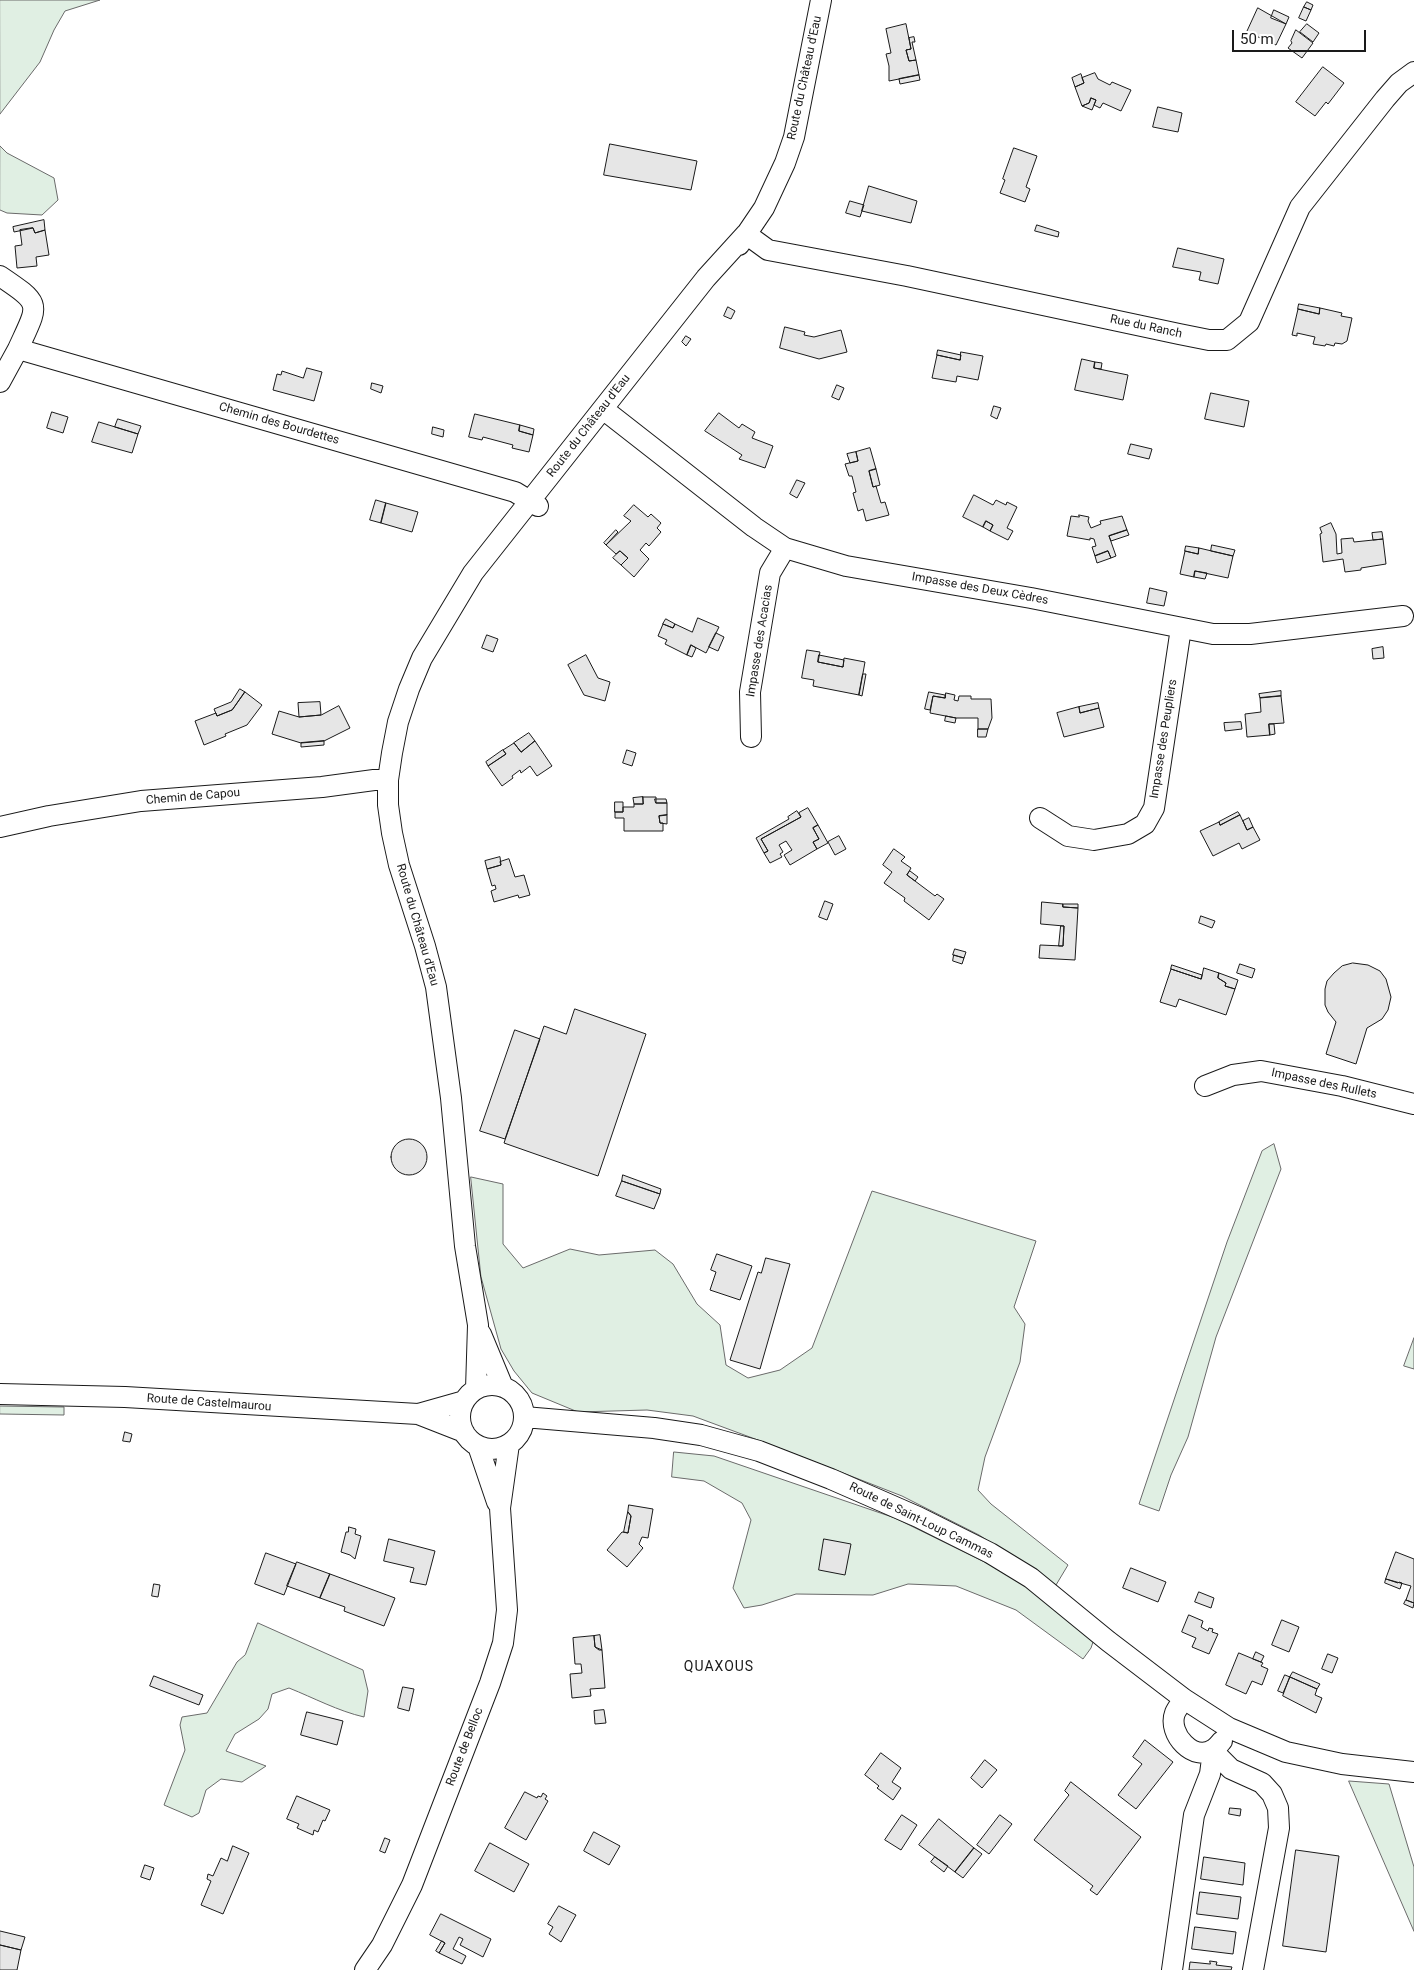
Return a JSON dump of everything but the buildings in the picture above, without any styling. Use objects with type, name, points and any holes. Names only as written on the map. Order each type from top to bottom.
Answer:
[{"type":"street","name":"Route du Château d'Eau","points":[[503,1387],[478,1325],[466,1246],[451,1098],[436,986],[398,865],[388,805],[388,780],[398,722],[409,688],[422,658],[473,573],[534,503],[607,411],[706,278],[746,234],[764,208],[794,137],[821,0]]},
{"type":"street","name":"Rue du Ranch","points":[[746,234],[768,250],[907,276],[1209,340],[1227,340],[1249,322],[1300,207],[1385,99],[1399,83],[1414,72]]},
{"type":"street","points":[[0,276],[26,294],[34,306],[34,315],[0,382]]},
{"type":"street","name":"Chemin des Bourdettes","points":[[18,349],[515,492],[534,503]]},
{"type":"street","name":"Impasse des Deux Cèdres","points":[[607,411],[754,527],[785,548],[846,566],[1031,598],[1213,634],[1250,634],[1403,616]]},
{"type":"street","name":"Impasse des Acacias","points":[[751,738],[750,692],[770,573],[785,548]]},
{"type":"street","name":"Impasse des Peupliers","points":[[1040,818],[1068,836],[1094,840],[1128,834],[1145,824],[1154,808],[1181,628]]},
{"type":"street","name":"Chemin de Capou","points":[[0,827],[49,816],[141,801],[388,780]]},
{"type":"street","name":"Impasse des Rullets","points":[[1205,1086],[1232,1075],[1261,1071],[1342,1086],[1414,1104]]},
{"type":"street","name":"Route du Château d'Eau","points":[[470,1395],[478,1325]]},
{"type":"street","points":[[464,1432],[460,1416],[470,1395],[485,1386],[503,1387],[514,1394],[522,1404],[524,1417]]},
{"type":"street","name":"Route de Castelmaurou","points":[[0,1394],[125,1397],[418,1414],[464,1432]]},
{"type":"street","name":"Route de Castelmaurou","points":[[418,1414],[470,1395]]},
{"type":"street","name":"Route de Belloc","points":[[365,1970],[382,1945],[412,1885],[490,1683],[503,1644],[507,1610],[500,1508],[510,1444],[520,1432],[524,1417]]},
{"type":"street","name":"Route de Saint-Loup Cammas","points":[[524,1417],[654,1428],[701,1435],[759,1451],[831,1479],[918,1517],[990,1554],[1031,1578],[1108,1641],[1184,1699],[1228,1728],[1286,1752],[1342,1764],[1414,1772]]},
{"type":"street","name":"Route de Belloc","points":[[464,1432],[478,1446],[500,1508]]},
{"type":"street","points":[[478,1446],[494,1449],[510,1444]]},
{"type":"street","points":[[1184,1699],[1175,1714],[1174,1732],[1183,1744],[1200,1752],[1213,1750],[1223,1740],[1228,1728]]},
{"type":"street","points":[[1172,1970],[1194,1815],[1210,1774],[1213,1750]]},
{"type":"street","points":[[1213,1750],[1231,1769],[1262,1783],[1272,1794],[1278,1808],[1279,1828],[1253,1970]]},
{"type":"green space","points":[[0,0],[100,0],[65,11],[54,30],[40,62],[0,114]]},
{"type":"green space","points":[[0,146],[7,153],[54,178],[58,200],[42,215],[7,213],[0,210]]},
{"type":"green space","points":[[1274,1144],[1281,1169],[1216,1337],[1188,1437],[1171,1475],[1159,1511],[1139,1504],[1227,1242],[1262,1151]]},
{"type":"green space","points":[[471,1177],[503,1184],[503,1244],[523,1268],[570,1249],[599,1255],[655,1250],[673,1264],[697,1304],[720,1325],[726,1365],[748,1378],[780,1370],[812,1348],[872,1191],[1036,1241],[1014,1307],[1025,1324],[1020,1362],[985,1457],[978,1490],[991,1504],[1068,1565],[1056,1585],[979,1535],[902,1496],[693,1416],[647,1410],[578,1412],[532,1393],[514,1371],[501,1349],[481,1277]]},
{"type":"green space","points":[[1414,1338],[1414,1369],[1404,1366]]},
{"type":"green space","points":[[0,1406],[64,1407],[64,1415],[0,1414]]},
{"type":"green space","points":[[674,1452],[714,1456],[895,1518],[1019,1579],[1093,1642],[1091,1648],[1083,1659],[1016,1610],[956,1586],[908,1584],[873,1595],[796,1594],[762,1605],[744,1608],[733,1588],[751,1520],[742,1503],[704,1481],[672,1477]]},
{"type":"green space","points":[[258,1623],[363,1670],[368,1691],[364,1717],[335,1708],[289,1688],[272,1694],[268,1709],[259,1719],[235,1734],[226,1751],[266,1766],[242,1782],[221,1779],[206,1790],[199,1813],[192,1817],[164,1805],[185,1750],[180,1725],[182,1717],[207,1713],[237,1662],[245,1655]]},
{"type":"green space","points":[[1349,1781],[1389,1784],[1414,1867],[1414,1931]]},
{"type":"district","name":"QUAXOUS","points":[[719,1667]]}]
